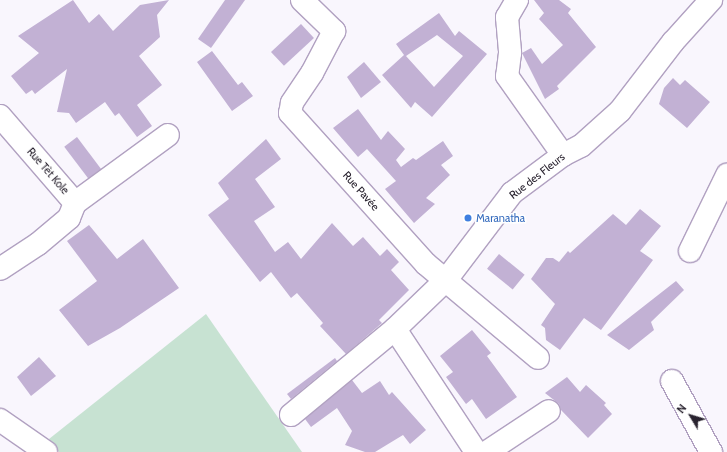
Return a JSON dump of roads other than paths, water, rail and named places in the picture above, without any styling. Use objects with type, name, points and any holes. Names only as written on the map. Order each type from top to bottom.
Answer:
[{"type":"street","name":"Rue Pavée","points":[[302,0],[334,31],[312,73],[292,103],[290,113],[426,264],[538,358]]},
{"type":"street","points":[[517,0],[507,17],[510,53],[507,76],[563,155]]},
{"type":"street","name":"Rue des Fleurs","points":[[291,415],[396,330],[446,280],[512,193],[563,155],[581,146],[620,111],[674,42],[711,0]]},
{"type":"street","name":"Rue Tèt Kole","points":[[0,116],[75,203],[68,218],[38,244],[0,269]]},
{"type":"street","points":[[75,203],[168,135]]},
{"type":"street","points":[[690,251],[727,175]]},
{"type":"street","points":[[396,330],[476,452]]},
{"type":"street","points":[[672,381],[711,452]]},
{"type":"street","points":[[487,452],[549,411]]},
{"type":"street","points":[[0,420],[46,452]]},
{"type":"place","name":"Maranatha","points":[[468,218]]}]
